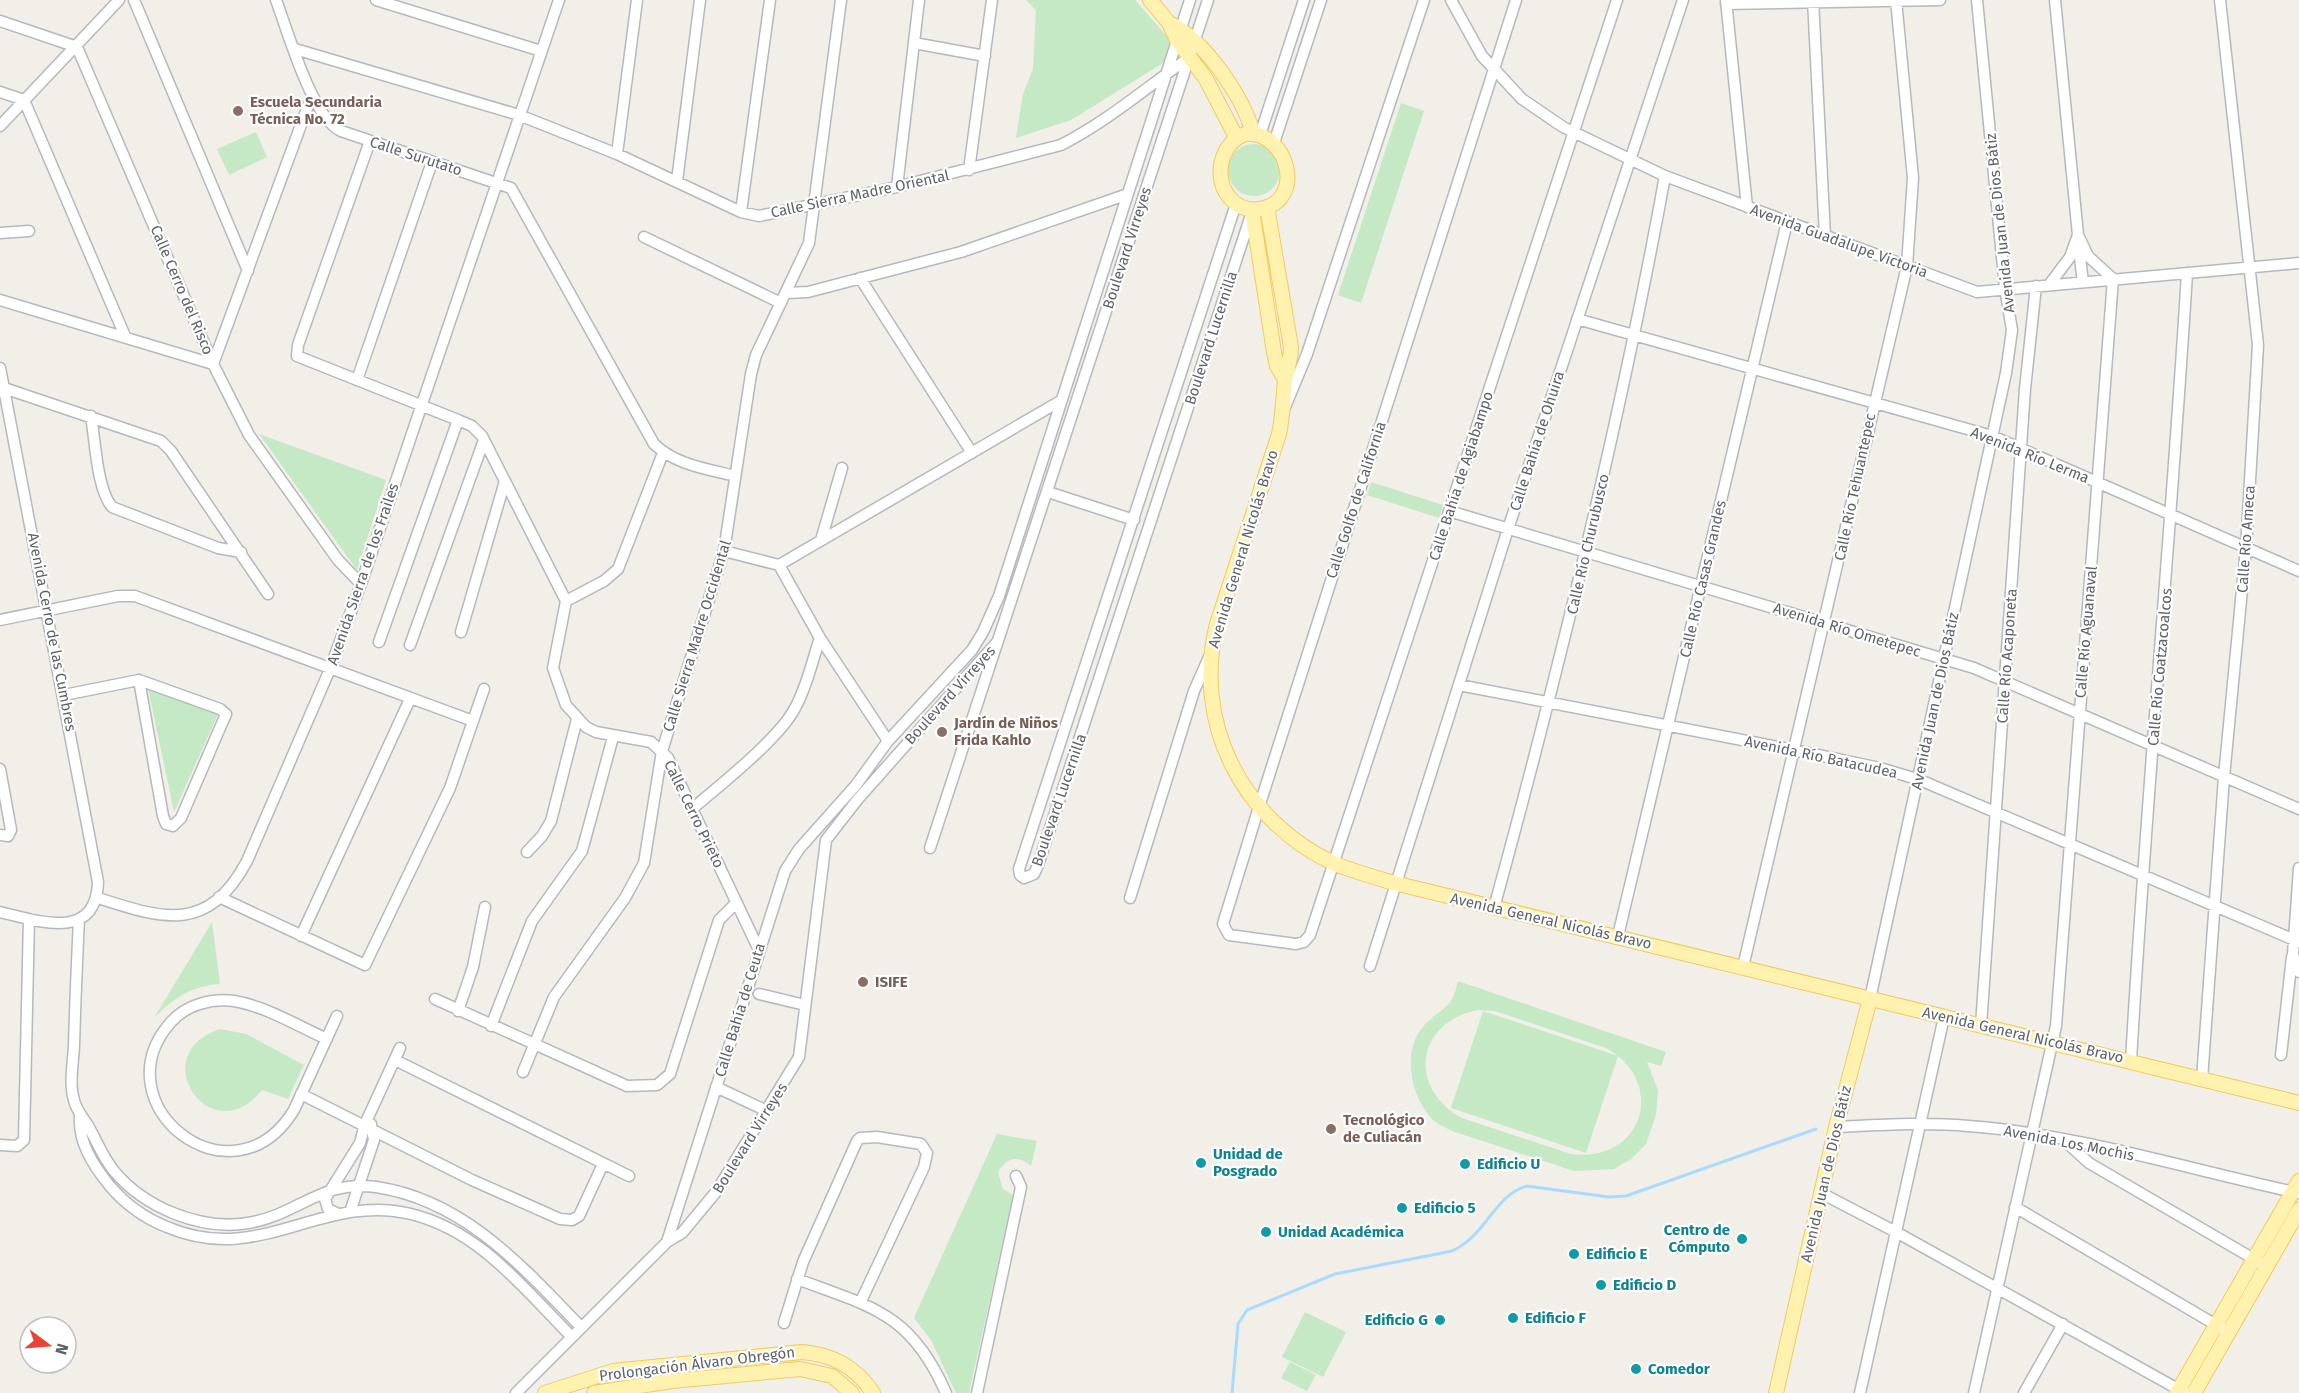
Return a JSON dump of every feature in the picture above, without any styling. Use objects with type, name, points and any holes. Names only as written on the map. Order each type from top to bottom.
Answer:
[{"type":"main road","points":[[1150,0],[1176,30],[1190,57],[1221,105],[1236,137]]},
{"type":"main road","points":[[1176,30],[1194,41],[1226,80],[1257,134],[1274,143],[1281,154],[1288,174],[1283,194],[1267,207],[1252,210],[1236,204],[1223,188],[1220,168],[1228,146],[1236,137],[1257,134]]},
{"type":"main road","name":"Avenida General Nicolás Bravo","points":[[1267,207],[1291,347],[1290,365],[1285,379],[1284,410],[1274,452],[1217,624],[1210,657],[1209,693],[1216,727],[1230,764],[1259,807],[1302,844],[1334,863],[1394,883],[2299,1102]]},
{"type":"main road","name":"Avenida General Nicolás Bravo","points":[[1252,210],[1274,352],[1277,366],[1285,379]]},
{"type":"main road","name":"Avenida Juan de Dios Bátiz","points":[[1776,1393],[1836,1128],[1870,999]]},
{"type":"main road","points":[[2180,1392],[2216,1325],[2297,1188]]},
{"type":"main road","points":[[2194,1393],[2299,1210]]},
{"type":"main road","name":"Prolongación Álvaro Obregón","points":[[545,1393],[614,1371],[802,1352],[823,1355],[842,1362],[861,1377],[873,1393]]},
{"type":"main road","name":"Prolongación Álvaro Obregón","points":[[594,1393],[672,1381],[800,1370],[832,1376],[852,1393]]},
{"type":"street","points":[[0,126],[119,0]]},
{"type":"street","points":[[134,0],[248,271]]},
{"type":"street","name":"Calle Surutato","points":[[276,0],[312,95],[320,112],[333,128],[432,162],[497,181]]},
{"type":"street","points":[[376,0],[541,51]]},
{"type":"street","name":"Avenida Sierra de los Frailes","points":[[98,898],[168,917],[191,912],[219,897],[240,873],[330,669],[361,584],[559,0]]},
{"type":"street","points":[[616,154],[637,0]]},
{"type":"street","points":[[677,181],[700,0]]},
{"type":"street","points":[[741,212],[770,0]]},
{"type":"street","name":"Calle Sierra Madre Occidental","points":[[523,1072],[543,1020],[563,983],[625,898],[641,871],[650,834],[662,751],[724,551],[751,374],[809,243],[841,0]]},
{"type":"street","points":[[897,187],[919,0]]},
{"type":"street","points":[[969,170],[992,0]]},
{"type":"street","name":"Boulevard Virreyes","points":[[983,632],[999,596],[1166,73],[1176,30],[1190,0]]},
{"type":"street","name":"Boulevard Virreyes","points":[[667,1242],[682,1233],[707,1204],[799,1057],[826,840],[858,798],[1001,639],[1208,0]]},
{"type":"street","points":[[1257,134],[1304,0]]},
{"type":"street","points":[[1274,143],[1321,0]]},
{"type":"street","points":[[1284,410],[1311,343],[1424,0]]},
{"type":"street","name":"Avenida Guadalupe Victoria","points":[[1451,0],[1474,45],[1493,68],[1522,99],[1574,132],[1665,176],[1977,292],[2299,263]]},
{"type":"street","name":"Calle Golfo de California","points":[[1296,944],[1229,935],[1224,930],[1259,807],[1516,0]]},
{"type":"street","name":"Calle Bahía de Agiabampo","points":[[1296,944],[1304,942],[1310,935],[1617,0]]},
{"type":"street","name":"Calle Bahía de Ohuira","points":[[1370,966],[1394,883],[1508,529],[1683,0]]},
{"type":"street","name":"Calle Río Tehuantepec","points":[[1743,967],[1907,266],[1913,178],[1896,0]]},
{"type":"street","points":[[1747,207],[1726,2],[1940,0]]},
{"type":"street","name":"Avenida Juan de Dios Bátiz","points":[[1870,999],[1920,780],[2012,330],[2005,288],[1977,0]]},
{"type":"street","points":[[2055,0],[2083,282]]},
{"type":"street","name":"Calle Río Ameca","points":[[2202,1079],[2224,777],[2246,548],[2258,345],[2220,0]]},
{"type":"street","points":[[1813,1],[1825,236]]},
{"type":"street","points":[[0,21],[77,47]]},
{"type":"street","points":[[914,43],[985,56]]},
{"type":"street","name":"Calle Cerro del Risco","points":[[77,47],[213,364],[249,435],[338,560],[361,584]]},
{"type":"street","name":"Calle Sierra Madre Oriental","points":[[295,49],[519,115],[616,154],[741,212],[759,216],[897,187],[1061,145],[1091,128],[1190,57]]},
{"type":"street","points":[[0,92],[24,100],[125,336]]},
{"type":"street","points":[[0,300],[213,364],[312,95]]},
{"type":"street","points":[[370,141],[298,345],[297,356],[472,426],[484,440],[565,599],[604,581],[618,569],[663,453]]},
{"type":"street","points":[[357,380],[432,162]]},
{"type":"street","name":"Calle Río Churubusco","points":[[1494,908],[1550,704],[1586,552],[1636,336],[1665,176]]},
{"type":"street","points":[[497,181],[511,188],[521,202],[646,430],[663,453],[681,462],[735,476]]},
{"type":"street","points":[[644,237],[783,298],[961,252],[1128,194]]},
{"type":"street","name":"Boulevard Lucernilla","points":[[1236,204],[1019,869],[1022,877],[1031,877],[1038,865],[1252,210]]},
{"type":"street","name":"Calle Río Casas Grandes","points":[[1618,936],[1787,222]]},
{"type":"street","points":[[0,233],[29,231]]},
{"type":"street","points":[[2078,236],[2088,256],[2114,279]]},
{"type":"street","points":[[2049,285],[2070,257],[2078,236]]},
{"type":"street","name":"Calle Río Coatzacoalcos","points":[[2131,1061],[2142,876],[2173,515],[2187,273]]},
{"type":"street","points":[[860,278],[972,453]]},
{"type":"street","name":"Calle Río Aguanaval","points":[[1974,1393],[2031,1134],[2054,1042],[2114,279]]},
{"type":"street","name":"Calle Río Acaponeta","points":[[1981,1026],[2021,449],[2036,286]]},
{"type":"street","name":"Avenida Río Lerma","points":[[1577,319],[1992,436],[2299,572]]},
{"type":"street","name":"Avenida Cerro de las Cumbres","points":[[0,368],[64,695],[98,882],[98,898]]},
{"type":"street","points":[[4,388],[160,441],[241,552],[268,594]]},
{"type":"street","points":[[724,551],[779,565],[1062,400]]},
{"type":"street","points":[[91,416],[100,476],[107,502],[111,507],[218,548],[241,552]]},
{"type":"street","points":[[379,642],[458,420]]},
{"type":"street","points":[[410,645],[484,440]]},
{"type":"street","points":[[821,540],[842,468]]},
{"type":"street","points":[[461,632],[505,482]]},
{"type":"street","points":[[1048,492],[1134,520]]},
{"type":"street","name":"Avenida Río Ometepec","points":[[1449,511],[1943,659],[2005,680],[2299,809]]},
{"type":"street","points":[[779,565],[820,638],[888,741]]},
{"type":"street","points":[[0,620],[118,596],[135,596],[473,721]]},
{"type":"street","name":"Calle Cerro Prieto","points":[[565,599],[566,614],[553,668],[560,693],[577,719],[596,732],[613,737],[651,742],[662,751],[671,763],[759,950]]},
{"type":"street","name":"Calle Bahía de Ceuta","points":[[516,1393],[667,1242],[782,877],[789,863],[856,786],[888,741],[957,667],[983,632]]},
{"type":"street","points":[[692,809],[789,718],[804,686],[820,638]]},
{"type":"street","points":[[930,848],[1001,639]]},
{"type":"street","points":[[1130,898],[1194,691],[1210,657]]},
{"type":"street","points":[[957,667],[966,676]]},
{"type":"street","points":[[64,695],[139,680],[220,709],[226,714],[181,818],[173,826],[166,824],[163,816],[139,680]]},
{"type":"street","name":"Avenida Río Batacudea","points":[[1459,685],[1881,768],[1920,780],[2296,941]]},
{"type":"street","points":[[219,897],[365,965],[450,788],[484,689]]},
{"type":"street","points":[[301,936],[410,699]]},
{"type":"street","points":[[527,852],[542,836],[551,821],[577,719]]},
{"type":"street","points":[[491,1026],[528,928],[538,910],[579,857],[587,836],[613,737]]},
{"type":"street","points":[[0,769],[11,830],[8,836],[0,835]]},
{"type":"street","points":[[2281,1055],[2296,941],[2299,868]]},
{"type":"street","points":[[0,912],[48,923],[79,919],[95,905],[98,898]]},
{"type":"street","points":[[435,999],[534,1046],[627,1086],[651,1086],[668,1079],[719,920],[736,903]]},
{"type":"street","points":[[458,1011],[473,967],[485,907]]},
{"type":"street","points":[[0,1146],[17,1146],[24,1140],[29,919]]},
{"type":"street","points":[[79,919],[73,1100],[80,1116],[113,1170],[132,1189],[158,1207],[201,1221],[234,1224],[266,1219],[293,1209],[329,1189],[357,1185],[411,1196],[464,1220],[499,1245],[581,1327]]},
{"type":"street","points":[[2293,954],[2299,972]]},
{"type":"street","points":[[759,994],[806,1005]]},
{"type":"street","points":[[327,1039],[248,1004],[213,1001],[188,1009],[173,1020],[160,1036],[153,1053],[151,1079],[159,1110],[180,1136],[207,1149],[237,1151],[266,1140],[281,1128],[302,1094],[327,1039],[337,1016]]},
{"type":"street","points":[[1860,1393],[1944,1017]]},
{"type":"street","points":[[338,1214],[326,1205],[325,1199],[329,1189],[342,1173],[360,1143],[400,1048]]},
{"type":"street","points":[[395,1060],[629,1176]]},
{"type":"street","points":[[716,1087],[767,1110]]},
{"type":"street","points":[[302,1094],[369,1122],[472,1180],[560,1219],[572,1220],[579,1216],[603,1164]]},
{"type":"street","points":[[80,1116],[79,1128],[88,1153],[114,1192],[140,1214],[174,1230],[196,1237],[237,1240],[265,1236],[350,1212],[372,1210],[407,1213],[454,1230],[489,1254],[571,1336]]},
{"type":"street","points":[[350,1212],[356,1199],[357,1185],[374,1140],[369,1122]]},
{"type":"street","name":"Avenida Los Mochis","points":[[1836,1128],[1920,1124],[1968,1126],[2031,1134],[2297,1188]]},
{"type":"street","points":[[784,1323],[797,1278],[860,1138],[870,1137],[925,1146],[927,1153],[924,1167],[861,1300]]},
{"type":"street","points":[[2065,1140],[2089,1163],[2267,1266]]},
{"type":"street","points":[[977,1393],[1021,1187],[1016,1176]]},
{"type":"street","points":[[1821,1193],[2063,1324],[2180,1392]]},
{"type":"street","points":[[2015,1207],[2228,1332]]},
{"type":"street","points":[[797,1278],[861,1300],[881,1312],[912,1337],[930,1362],[946,1393]]},
{"type":"street","points":[[2024,1393],[2063,1324]]},
{"type":"green space","points":[[1026,0],[1135,0],[1170,40],[1163,63],[1071,120],[1016,138],[1023,94],[1033,69],[1036,10]]},
{"type":"green space","points":[[1401,103],[1424,111],[1361,303],[1338,295]]},
{"type":"green space","points":[[256,132],[267,157],[229,175],[217,149]]},
{"type":"green space","points":[[1249,144],[1259,144],[1273,151],[1280,170],[1273,189],[1259,196],[1249,196],[1239,192],[1232,185],[1228,175],[1228,165],[1232,155],[1239,148]]},
{"type":"green space","points":[[259,434],[386,480],[357,570]]},
{"type":"green space","points":[[1371,482],[1443,505],[1439,518],[1367,495]]},
{"type":"green space","points":[[148,688],[219,712],[174,812]]},
{"type":"green space","points":[[212,922],[220,984],[200,987],[184,994],[154,1018]]},
{"type":"green space","points":[[1458,981],[1666,1052],[1661,1066],[1647,1062],[1658,1090],[1656,1115],[1646,1144],[1631,1159],[1614,1169],[1574,1171],[1452,1131],[1434,1121],[1419,1100],[1415,1089],[1411,1054],[1419,1032],[1449,1003]],"holes":[[[1478,1010],[1495,1011],[1606,1048],[1625,1063],[1637,1080],[1641,1099],[1639,1117],[1630,1134],[1616,1146],[1596,1154],[1571,1154],[1462,1118],[1444,1105],[1433,1090],[1427,1074],[1426,1057],[1431,1042],[1442,1028],[1457,1017]]]},
{"type":"green space","points":[[1483,1011],[1618,1056],[1586,1153],[1451,1108]]},
{"type":"green space","points":[[220,1029],[246,1034],[304,1065],[288,1099],[262,1090],[242,1107],[223,1111],[206,1105],[193,1093],[186,1076],[187,1058],[198,1041]]},
{"type":"green space","points":[[997,1134],[1037,1141],[1031,1166],[1022,1160],[1012,1159],[1004,1164],[998,1173],[1003,1189],[1013,1195],[969,1393],[956,1393],[931,1340],[914,1318]]},
{"type":"green space","points":[[1305,1312],[1346,1332],[1323,1377],[1282,1357]]},
{"type":"green space","points":[[1290,1362],[1316,1375],[1307,1391],[1281,1378]]},
{"type":"waterway","points":[[1232,1393],[1238,1324],[1247,1310],[1335,1274],[1452,1251],[1474,1235],[1506,1198],[1527,1186],[1609,1197],[1626,1196],[1816,1129]]},
{"type":"place","name":"Escuela Secundaria Técnica No. 72","points":[[238,111]]},
{"type":"place","name":"Jardín de Niños Frida Kahlo","points":[[942,732]]},
{"type":"place","name":"ISIFE","points":[[863,982]]},
{"type":"place","name":"Tecnológico de Culiacán","points":[[1331,1129]]},
{"type":"place","name":"Unidad de Posgrado","points":[[1201,1163]]},
{"type":"place","name":"Edificio U","points":[[1465,1164]]},
{"type":"place","name":"Edificio 5","points":[[1402,1208]]},
{"type":"place","name":"Unidad Académica","points":[[1266,1232]]},
{"type":"place","name":"Centro de Cómputo","points":[[1742,1239]]},
{"type":"place","name":"Edificio E","points":[[1574,1254]]},
{"type":"place","name":"Edificio D","points":[[1601,1285]]},
{"type":"place","name":"Edificio F","points":[[1513,1318]]},
{"type":"place","name":"Edificio G","points":[[1440,1320]]},
{"type":"place","name":"Comedor","points":[[1636,1369]]}]
